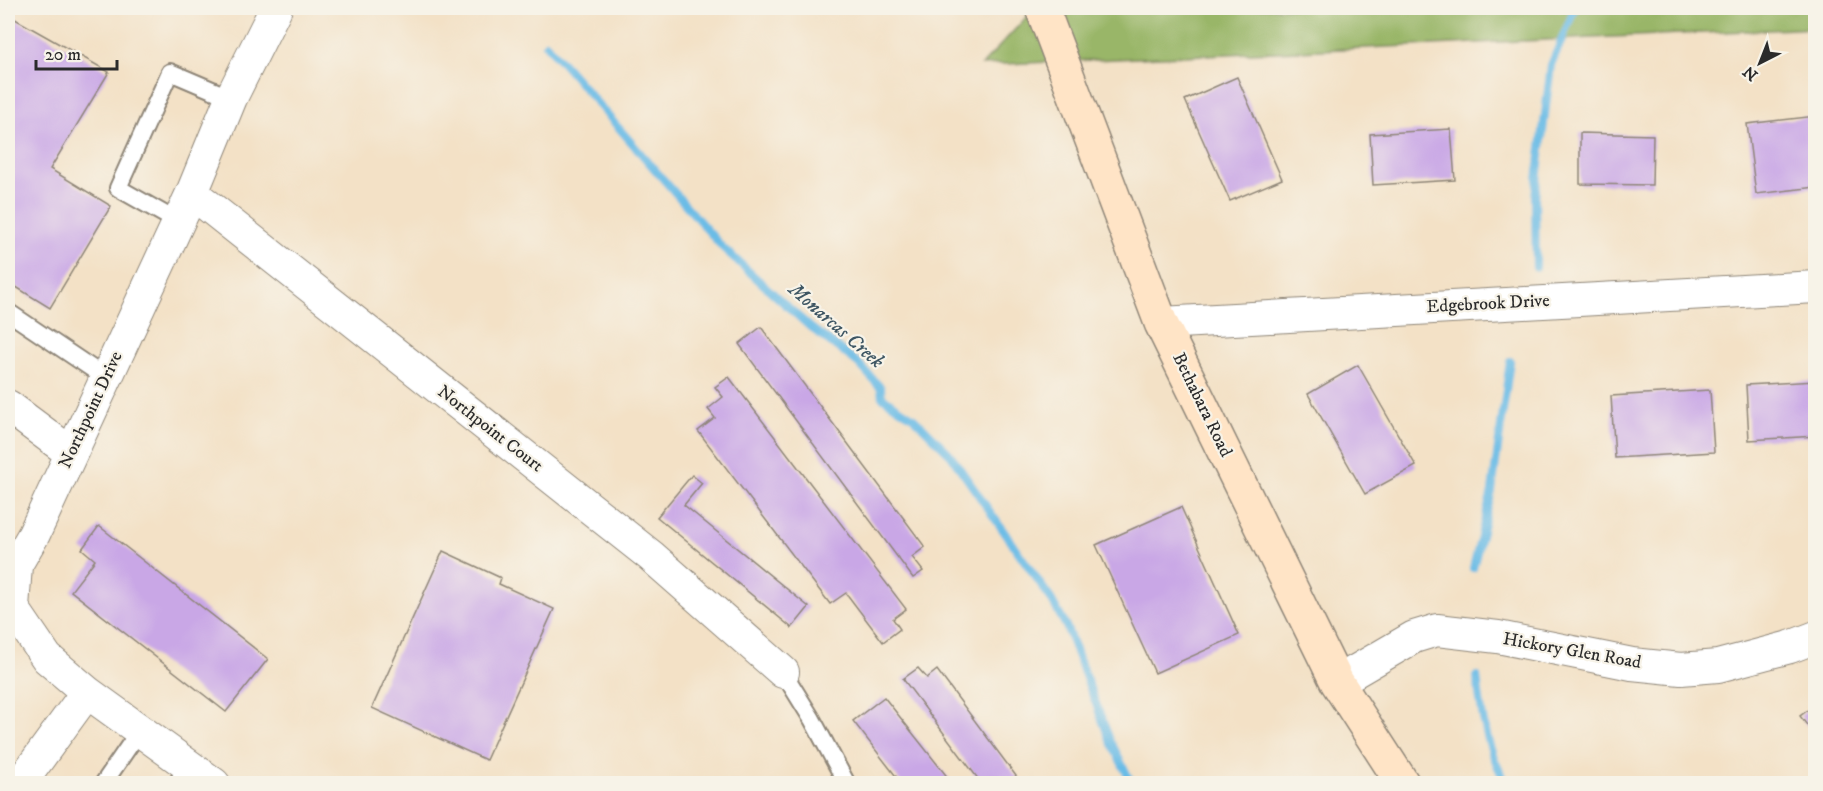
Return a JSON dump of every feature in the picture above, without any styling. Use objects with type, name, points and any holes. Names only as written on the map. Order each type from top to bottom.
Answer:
[{"type":"street","name":"Northpoint Drive","points":[[194,777],[140,730],[87,692],[47,658],[13,608],[16,565],[34,534],[72,453],[192,193],[231,98],[276,8]]},
{"type":"street","name":"Bethabara Road","points":[[1042,8],[1161,323],[1337,682],[1403,783]]},
{"type":"street","name":"Northpoint Court","points":[[192,193],[651,556],[783,672]]},
{"type":"street","name":"Edgebrook Drive","points":[[1161,323],[1815,287]]},
{"type":"street","points":[[8,406],[72,453]]},
{"type":"street","name":"Hickory Glen Road","points":[[1337,682],[1414,637],[1437,630],[1498,637],[1632,663],[1681,669],[1718,666],[1790,647],[1815,637]]},
{"type":"street","points":[[20,783],[87,692]]},
{"type":"lane","points":[[178,222],[118,188],[170,72],[231,98]]},
{"type":"lane","points":[[8,312],[106,378]]},
{"type":"lane","points":[[783,672],[847,783]]},
{"type":"lane","points":[[103,783],[140,730]]},
{"type":"green space","points":[[1035,8],[1815,8],[1815,28],[982,65]]},
{"type":"building","points":[[8,15],[109,72],[50,169],[111,206],[50,308],[8,282]]},
{"type":"building","points":[[1237,77],[1282,179],[1230,201],[1185,100]]},
{"type":"building","points":[[1816,116],[1816,187],[1756,194],[1747,124]]},
{"type":"building","points":[[1451,129],[1455,180],[1373,185],[1370,134]]},
{"type":"building","points":[[1580,133],[1653,135],[1652,185],[1580,184]]},
{"type":"building","points":[[761,327],[925,547],[912,557],[923,571],[913,578],[739,344]]},
{"type":"building","points":[[1358,365],[1416,466],[1365,494],[1308,394]]},
{"type":"building","points":[[729,377],[906,609],[893,619],[900,629],[883,642],[846,593],[830,604],[698,431],[715,418],[708,409],[723,397],[715,387]]},
{"type":"building","points":[[1816,381],[1816,436],[1749,440],[1746,385]]},
{"type":"building","points":[[1710,390],[1714,452],[1615,458],[1611,396]]},
{"type":"building","points":[[692,475],[702,483],[684,505],[809,607],[792,628],[657,517]]},
{"type":"building","points":[[1181,507],[1239,635],[1155,673],[1096,545]]},
{"type":"building","points":[[99,526],[268,659],[226,712],[71,591],[95,560],[82,549]]},
{"type":"building","points":[[443,551],[501,578],[499,584],[554,609],[486,760],[372,708]]},
{"type":"building","points":[[918,668],[927,678],[937,670],[1022,784],[982,784],[903,679]]},
{"type":"building","points":[[884,697],[953,784],[902,784],[853,721]]},
{"type":"building","points":[[1816,704],[1816,737],[1800,716]]},
{"type":"waterway","points":[[1536,267],[1535,197],[1551,65],[1575,8]]},
{"type":"waterway","name":"Monarcas Creek","points":[[546,44],[722,247],[810,327],[858,363],[881,388],[882,397],[914,418],[949,453],[1051,599],[1066,626],[1110,740],[1132,784]]},
{"type":"waterway","points":[[1473,568],[1492,491],[1510,361]]},
{"type":"waterway","points":[[1477,676],[1490,746],[1507,784]]}]
